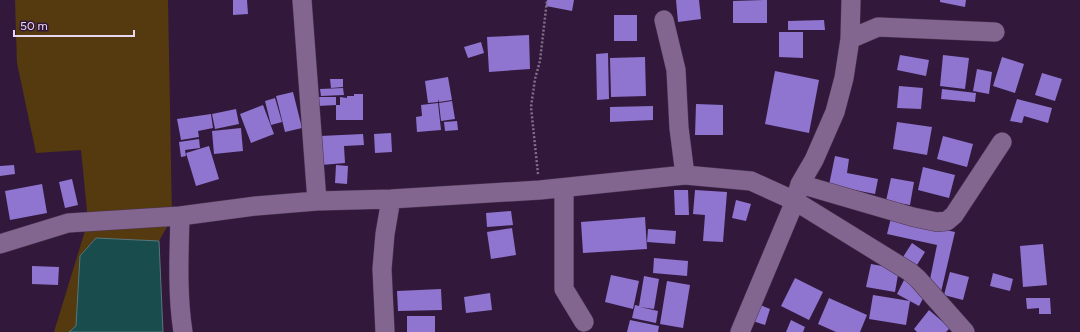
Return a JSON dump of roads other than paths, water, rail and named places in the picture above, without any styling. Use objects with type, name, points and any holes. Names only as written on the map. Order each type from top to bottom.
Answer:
[{"type":"street","points":[[302,0],[317,201]]},
{"type":"street","points":[[740,332],[798,192],[835,112],[844,78],[850,39],[851,0]]},
{"type":"street","points":[[664,20],[676,70],[679,128],[685,175]]},
{"type":"street","points":[[850,39],[878,27],[995,32]]},
{"type":"street","points":[[0,244],[68,223],[180,216],[256,206],[317,201],[391,199],[540,190],[685,175],[751,181],[937,222],[947,221],[954,215],[1002,142]]},
{"type":"street","points":[[564,188],[564,289],[584,322]]},
{"type":"street","points":[[798,192],[910,272],[965,332]]},
{"type":"street","points":[[385,332],[382,269],[385,234],[391,199]]},
{"type":"street","points":[[180,216],[180,283],[181,319],[183,332]]}]
